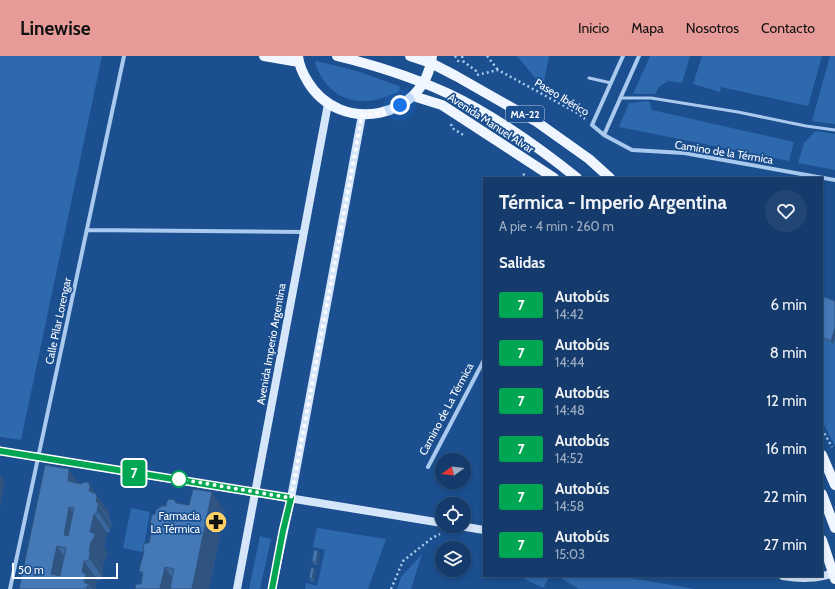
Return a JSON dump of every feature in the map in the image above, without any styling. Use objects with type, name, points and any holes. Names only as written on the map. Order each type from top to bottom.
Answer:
[{"type":"main road","points":[[264,56],[299,59],[303,73],[313,90],[328,104],[344,112],[362,115],[383,113],[400,105],[413,96],[423,84],[432,60]]},
{"type":"main road","name":"MA-22","points":[[337,56],[365,63],[423,84]]},
{"type":"main road","name":"MA-22","points":[[410,56],[432,60]]},
{"type":"main road","name":"Avenida Manuel Alvar","points":[[432,60],[456,76],[537,122],[589,159],[609,177]]},
{"type":"main road","name":"Avenida Manuel Alvar","points":[[423,84],[447,93],[506,126],[552,158],[576,177]]},
{"type":"main road","name":"Avenida Manuel Alvar","points":[[413,96],[442,105],[552,177]]},
{"type":"main road","points":[[823,457],[835,485]]},
{"type":"main road","points":[[823,497],[835,528]]},
{"type":"main road","points":[[823,543],[834,576]]},
{"type":"street","name":"Calle Pilar Lorengar","points":[[10,589],[124,56]]},
{"type":"street","name":"Paseo Ibérico","points":[[592,125],[623,56]]},
{"type":"street","points":[[604,135],[639,56]]},
{"type":"street","name":"Avenida Imperio Argentina","points":[[237,589],[328,104]]},
{"type":"street","points":[[272,589],[291,498],[362,115]]},
{"type":"street","name":"Camino de la Térmica","points":[[592,125],[604,135],[632,150],[684,153],[818,177]]},
{"type":"street","name":"Camino de la Térmica","points":[[823,178],[835,180]]},
{"type":"street","points":[[87,230],[303,232]]},
{"type":"street","name":"Camino de La Térmica","points":[[428,467],[483,362]]},
{"type":"street","points":[[0,451],[435,522]]},
{"type":"street","points":[[471,528],[483,530]]},
{"type":"street","points":[[823,577],[834,576]]},
{"type":"street","points":[[789,577],[803,579],[821,577]]},
{"type":"lane","points":[[589,78],[611,83]]},
{"type":"lane","points":[[620,98],[651,98],[835,130]]},
{"type":"path","points":[[462,56],[463,61],[476,71],[475,76],[498,70],[487,56]]},
{"type":"path","name":"Paseo Ibérico","points":[[498,70],[579,114],[592,125]]},
{"type":"path","points":[[823,431],[835,452]]},
{"type":"path","points":[[391,589],[403,561],[432,538],[442,533]]},
{"type":"shaded area","points":[[0,56],[102,56],[21,440],[0,437]]},
{"type":"shaded area","points":[[517,56],[549,56],[543,87]]},
{"type":"shaded area","points":[[650,56],[690,56],[682,83],[668,81],[659,87],[655,94],[633,94]]},
{"type":"shaded area","points":[[702,56],[822,56],[808,106],[721,87],[720,92],[693,84]]},
{"type":"shaded area","points":[[830,56],[835,56],[835,124],[812,121]]},
{"type":"shaded area","points":[[317,61],[357,71],[399,86],[399,91],[386,97],[373,100],[361,101],[349,99],[329,87],[321,76],[315,63]]},
{"type":"shaded area","points":[[649,101],[652,110],[794,142],[789,161],[619,127],[629,103]]},
{"type":"shaded area","points":[[816,131],[835,134],[835,170],[798,163],[804,143]]},
{"type":"shaded area","points":[[835,337],[835,446],[823,423],[823,339],[833,344]]},
{"type":"shaded area","points":[[131,508],[150,512],[143,552],[123,548]]},
{"type":"shaded area","points":[[317,528],[386,539],[368,589],[305,589],[306,583],[317,586],[325,550],[313,547]]},
{"type":"shaded area","points":[[260,536],[271,539],[260,589],[249,589]]},
{"type":"shaded area","points":[[422,554],[411,589],[397,589],[401,577]]},
{"type":"shaded area","points":[[521,577],[549,577],[543,588]]},
{"type":"shaded area","points":[[559,577],[624,577],[695,589],[579,589]]},
{"type":"building","points":[[823,296],[835,301],[835,328],[831,341],[823,337]]},
{"type":"building","points":[[45,465],[69,469],[68,481],[81,484],[85,481],[84,483],[88,482],[90,485],[89,491],[96,494],[96,502],[100,506],[98,505],[98,512],[94,514],[90,532],[94,533],[95,536],[91,542],[89,551],[90,559],[84,561],[82,572],[86,574],[84,582],[91,587],[87,586],[87,589],[19,589]],"holes":[[[69,507],[74,508],[68,536],[64,535]],[[57,546],[66,548],[60,576],[51,574]]]},
{"type":"building","points":[[193,489],[212,492],[192,589],[170,589],[174,569],[165,567],[160,589],[135,589],[136,584],[141,584],[143,572],[140,572],[139,570],[144,552],[144,544],[149,543],[153,525],[150,523],[152,515],[155,514],[156,510],[162,506],[166,506],[169,499],[175,500],[176,503],[189,505]]},
{"type":"building","points":[[314,550],[318,551],[316,562],[312,561]]},
{"type":"building","points":[[311,567],[314,568],[312,579],[309,578]]},
{"type":"bus line","name":"7","points":[[0,451],[291,498],[272,589]]},
{"type":"place","name":"Farmacia La Térmica","points":[[216,522]]},
{"type":"route","points":[[179,479],[291,498],[362,115],[383,113],[400,105]]}]
